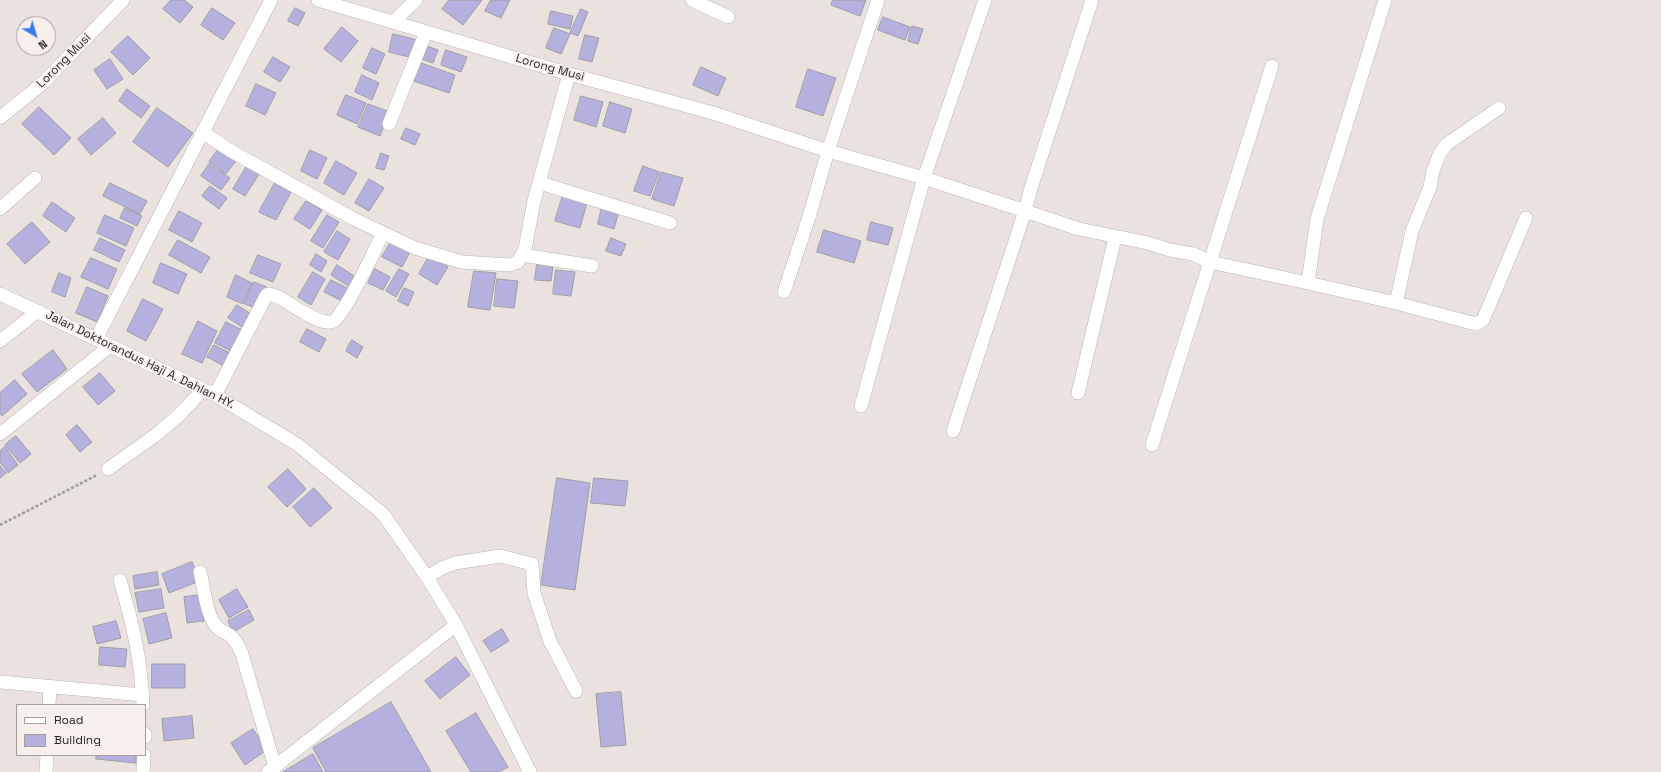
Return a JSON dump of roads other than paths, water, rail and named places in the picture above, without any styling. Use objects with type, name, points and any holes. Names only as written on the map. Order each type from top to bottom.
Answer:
[{"type":"street","name":"Lorong Musi","points":[[0,118],[43,84],[123,0]]},
{"type":"street","points":[[96,339],[271,0]]},
{"type":"street","name":"Lorong Musi","points":[[318,0],[569,74],[713,113],[828,151],[924,178],[1079,230],[1148,243],[1170,250],[1193,254],[1210,262],[1396,303],[1476,324],[1483,320],[1526,218]]},
{"type":"street","points":[[393,22],[416,0]]},
{"type":"street","points":[[692,0],[728,17]]},
{"type":"street","points":[[784,292],[809,217],[828,151],[878,0]]},
{"type":"street","points":[[861,406],[924,178],[985,0]]},
{"type":"street","points":[[953,431],[1092,0]]},
{"type":"street","points":[[1308,284],[1317,219],[1385,0]]},
{"type":"street","points":[[389,124],[426,32]]},
{"type":"street","points":[[1152,445],[1272,66]]},
{"type":"street","points":[[202,132],[231,151],[352,218],[415,248],[462,262],[510,265],[518,262],[523,255],[540,183],[569,74]]},
{"type":"street","points":[[1396,303],[1412,231],[1430,187],[1440,153],[1448,144],[1499,108]]},
{"type":"street","points":[[0,209],[35,178]]},
{"type":"street","points":[[540,183],[670,223]]},
{"type":"street","points":[[108,469],[157,434],[209,393],[268,294],[274,295],[301,312],[326,322],[332,322],[337,319],[383,233]]},
{"type":"street","points":[[1078,393],[1115,238]]},
{"type":"street","points":[[523,255],[592,266]]},
{"type":"street","name":"Jalan Doktorandus Haji A. Dahlan HY.","points":[[0,294],[209,393],[298,445],[383,514],[428,577],[456,625],[530,772]]},
{"type":"street","points":[[0,341],[38,311]]},
{"type":"street","points":[[0,434],[110,346]]},
{"type":"street","points":[[428,577],[442,568],[456,563],[500,556],[532,564],[534,593],[550,641],[576,691]]},
{"type":"street","points":[[200,572],[214,624],[217,628],[230,635],[236,641],[242,654],[271,769],[456,625]]},
{"type":"street","points":[[0,682],[50,687],[143,700],[138,644],[120,580]]},
{"type":"street","points":[[49,704],[50,687]]},
{"type":"street","points":[[46,772],[47,756]]},
{"type":"street","points":[[143,772],[144,756]]}]
